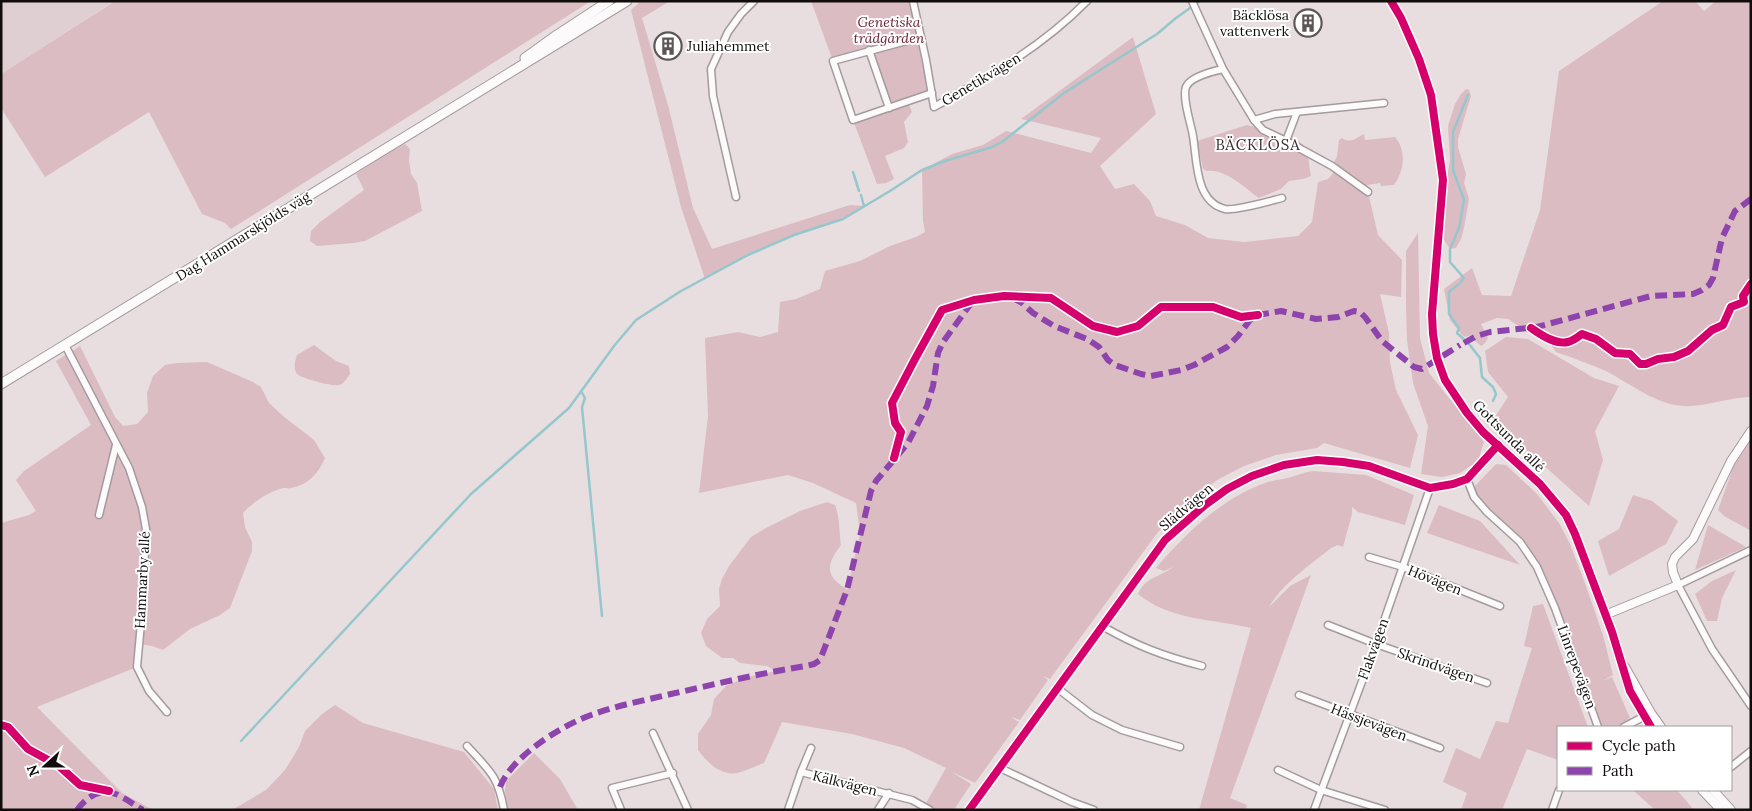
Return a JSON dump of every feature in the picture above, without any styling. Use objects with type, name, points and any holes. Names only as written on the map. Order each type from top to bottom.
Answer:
[{"type":"main road","name":"Dag Hammarskjölds väg","points":[[485,89],[557,35],[609,1]]},
{"type":"main road","name":"Dag Hammarskjölds väg","points":[[1,384],[627,1]]},
{"type":"street","points":[[736,197],[713,96],[711,69],[728,32],[741,14],[754,1]]},
{"type":"street","name":"Genetikvägen","points":[[913,1],[934,106],[984,79],[1035,46],[1067,22],[1087,1]]},
{"type":"street","name":"Gottsunda allé","points":[[1391,1],[1401,18],[1419,59],[1431,95],[1443,180],[1432,314],[1437,358],[1445,380],[1467,413],[1483,432],[1540,484],[1566,515],[1575,534],[1623,663],[1630,691],[1648,715],[1660,726]]},
{"type":"street","points":[[1194,4],[1223,69],[1254,120],[1264,130],[1332,166],[1368,192]]},
{"type":"street","points":[[921,37],[833,61],[853,120],[932,93]]},
{"type":"street","points":[[869,50],[890,108]]},
{"type":"street","points":[[1223,69],[1208,72],[1190,82],[1186,88],[1186,104],[1196,163],[1204,194],[1212,202],[1226,209],[1251,206],[1282,198]]},
{"type":"street","points":[[1254,120],[1275,114],[1384,103]]},
{"type":"street","points":[[1286,141],[1298,112]]},
{"type":"street","name":"Hammarby allé","points":[[65,345],[128,468],[142,507],[146,529],[137,667],[149,690],[167,712]]},
{"type":"street","points":[[1751,431],[1732,461],[1693,539],[1675,557],[1672,564],[1678,585],[1712,649],[1751,706]]},
{"type":"street","points":[[99,516],[116,445]]},
{"type":"street","points":[[1430,488],[1453,484],[1467,479],[1498,445]]},
{"type":"street","name":"Slädvägen","points":[[969,810],[1165,540],[1205,505],[1227,489],[1252,476],[1284,465],[1316,460],[1369,466],[1430,488]]},
{"type":"street","name":"Linrepevägen","points":[[1467,479],[1474,498],[1520,542],[1537,567],[1556,608],[1598,726]]},
{"type":"street","name":"Flakvägen","points":[[1314,810],[1376,644],[1430,488]]},
{"type":"street","points":[[1605,614],[1678,585],[1751,550]]},
{"type":"street","name":"Hövägen","points":[[1369,557],[1403,567],[1500,606]]},
{"type":"street","name":"Skrindvägen","points":[[1328,625],[1487,683]]},
{"type":"street","points":[[1102,626],[1129,642],[1161,655],[1202,666]]},
{"type":"street","points":[[1057,688],[1092,715],[1122,730],[1180,747]]},
{"type":"street","name":"Hässjevägen","points":[[1300,695],[1348,715],[1440,748]]},
{"type":"street","points":[[1626,726],[1648,715]]},
{"type":"street","name":"Gottsunda allé","points":[[1648,715],[1651,726]]},
{"type":"street","points":[[653,733],[688,810]]},
{"type":"street","points":[[467,746],[493,774],[500,787],[504,810]]},
{"type":"street","name":"Kälkvägen","points":[[788,810],[811,748]]},
{"type":"street","points":[[1732,766],[1751,751]]},
{"type":"street","points":[[1000,768],[1072,802],[1094,810]]},
{"type":"street","points":[[1278,770],[1321,790],[1385,810]]},
{"type":"street","name":"Kälkvägen","points":[[801,772],[889,793],[912,800],[930,810]]},
{"type":"street","points":[[621,810],[612,788],[672,773]]},
{"type":"street","points":[[1552,810],[1560,791]]},
{"type":"street","points":[[1703,791],[1721,810]]},
{"type":"street","points":[[1715,791],[1731,810]]},
{"type":"street","name":"Kälkvägen","points":[[878,810],[889,793]]},
{"type":"shaded area","points":[[1,1],[114,1],[1,74]]},
{"type":"green space","points":[[115,1],[591,1],[231,229],[225,223],[202,214],[149,112],[45,177],[1,108],[1,74]]},
{"type":"green space","points":[[641,1],[670,1],[642,18],[668,105],[693,208],[712,249],[850,205],[864,206],[843,219],[794,235],[748,255],[705,279],[681,207],[631,10]]},
{"type":"green space","name":"Genetiska trädgården","points":[[811,1],[913,1],[932,93],[908,102],[912,112],[904,122],[908,142],[904,148],[885,156],[894,179],[886,183],[877,184],[853,120],[889,108],[869,51],[833,61]]},
{"type":"green space","points":[[1663,1],[1695,1],[1704,11],[1716,1],[1751,1],[1751,397],[1693,406],[1675,405],[1657,400],[1606,371],[1556,352],[1550,343],[1536,338],[1508,319],[1497,318],[1481,324],[1488,338],[1481,346],[1472,335],[1465,337],[1462,335],[1450,320],[1444,289],[1472,268],[1482,295],[1511,296],[1540,210],[1559,71]]},
{"type":"green space","points":[[1133,37],[1156,114],[1100,166],[1115,189],[1134,184],[1150,201],[1156,216],[1185,225],[1208,238],[1244,242],[1298,236],[1312,222],[1318,182],[1328,179],[1335,171],[1332,166],[1337,156],[1339,140],[1342,138],[1345,140],[1356,139],[1364,134],[1365,140],[1395,137],[1399,143],[1403,161],[1400,174],[1394,185],[1381,186],[1380,183],[1361,186],[1368,192],[1378,235],[1402,260],[1401,297],[1380,294],[1389,333],[1390,362],[1396,390],[1418,435],[1410,468],[1324,443],[1317,448],[1276,455],[1244,466],[1219,479],[1197,494],[1158,532],[1050,679],[1043,676],[1048,680],[1020,720],[1011,717],[1019,722],[975,783],[952,772],[971,784],[954,810],[922,810],[946,768],[904,748],[852,734],[782,722],[764,763],[737,773],[725,772],[714,767],[698,750],[698,734],[711,715],[714,699],[726,686],[747,677],[776,671],[767,666],[740,663],[733,658],[722,658],[706,646],[701,633],[707,619],[720,606],[719,589],[729,566],[751,537],[800,511],[827,502],[835,505],[837,510],[841,545],[832,559],[830,572],[835,580],[847,590],[860,534],[856,503],[813,483],[788,475],[699,493],[708,416],[705,338],[738,332],[760,337],[778,332],[780,302],[796,299],[820,289],[825,271],[860,261],[925,232],[922,170],[952,154],[983,145],[1006,131],[1091,153],[1101,138],[1021,119]]},
{"type":"green space","points":[[1466,89],[1469,90],[1471,96],[1458,139],[1458,147],[1466,174],[1464,183],[1469,199],[1461,239],[1456,248],[1450,249],[1444,240],[1447,179],[1450,159],[1448,126],[1455,104]]},
{"type":"green space","points":[[1247,125],[1277,132],[1298,141],[1303,145],[1306,152],[1311,176],[1289,181],[1281,189],[1259,198],[1228,176],[1203,169],[1197,141]]},
{"type":"green space","points":[[405,144],[410,149],[411,174],[417,183],[422,211],[365,241],[317,246],[310,241],[311,231],[320,222],[364,190],[356,174],[384,155]]},
{"type":"green space","points":[[1418,233],[1420,338],[1429,373],[1484,442],[1478,461],[1460,473],[1442,477],[1421,474],[1428,426],[1413,383],[1407,340],[1406,251]]},
{"type":"green space","points":[[1506,337],[1528,339],[1594,378],[1619,386],[1595,431],[1603,460],[1589,506],[1493,420],[1508,397],[1488,372],[1485,351]]},
{"type":"green space","points":[[314,345],[336,361],[349,366],[350,374],[345,381],[336,385],[304,378],[297,374],[295,362],[297,355]]},
{"type":"green space","points":[[80,346],[115,417],[123,426],[137,424],[148,412],[147,393],[153,376],[165,365],[207,362],[261,387],[269,403],[314,440],[325,458],[320,469],[308,481],[273,492],[256,501],[243,513],[245,527],[252,542],[252,551],[230,608],[220,615],[190,629],[163,650],[139,644],[137,667],[37,707],[122,793],[153,810],[1,810],[1,523],[29,515],[36,511],[16,480],[24,471],[91,425],[56,361]]},
{"type":"green space","points":[[1751,440],[1751,531],[1724,516],[1718,510],[1734,465]]},
{"type":"green space","points":[[1496,464],[1506,465],[1537,494],[1559,523],[1570,544],[1603,635],[1613,675],[1602,681],[1612,677],[1634,726],[1598,726],[1537,567],[1520,542],[1474,497],[1473,488]]},
{"type":"green space","points":[[1313,471],[1366,475],[1414,495],[1405,525],[1358,512],[1352,507],[1352,514],[1343,547],[1338,545],[1331,548],[1297,575],[1275,598],[1269,607],[1290,586],[1311,575],[1230,798],[1247,805],[1245,810],[1199,810],[1251,628],[1177,614],[1150,603],[1138,594],[1149,580],[1173,567],[1164,571],[1156,568],[1193,529],[1221,507],[1251,489],[1268,482]]},
{"type":"green space","points":[[1633,495],[1652,501],[1678,521],[1666,544],[1609,576],[1598,541],[1619,529]]},
{"type":"green space","points":[[1439,505],[1480,521],[1520,565],[1427,533]]},
{"type":"green space","points":[[1708,525],[1746,547],[1695,570]]},
{"type":"green space","points":[[1736,570],[1722,598],[1717,621],[1707,621],[1695,594],[1712,581]]},
{"type":"green space","points":[[1543,604],[1588,726],[1557,726],[1557,760],[1527,749],[1502,810],[1461,810],[1467,793],[1443,782],[1456,748],[1480,759],[1496,721],[1508,723],[1532,648],[1524,646],[1533,606]]},
{"type":"green space","points":[[335,705],[363,723],[464,752],[494,789],[498,810],[232,810],[266,790],[285,770],[299,747],[305,731],[322,714]]},
{"type":"green space","points":[[534,753],[560,779],[578,810],[508,810],[505,791],[506,781]]},
{"type":"green space","points":[[1634,791],[1678,791],[1694,810],[1655,810]]},
{"type":"waterway","points":[[241,741],[471,494],[569,408],[614,346],[636,320],[681,291],[748,255],[794,235],[843,219],[922,170],[1002,142],[1064,93],[1157,34],[1200,1]]},
{"type":"waterway","points":[[1468,95],[1453,132],[1453,170],[1464,200],[1459,228],[1450,249],[1450,262],[1464,278],[1449,292],[1449,314],[1459,328],[1457,333],[1480,358],[1482,377],[1493,387],[1496,394],[1493,401]]},
{"type":"waterway","points":[[853,172],[859,191]]},
{"type":"waterway","points":[[861,195],[864,206]]},
{"type":"waterway","points":[[581,391],[585,398],[582,407],[602,616]]},
{"type":"marked path","points":[[1480,335],[1490,332],[1537,327],[1651,296],[1693,294],[1702,290],[1709,285],[1713,278],[1722,238],[1735,211],[1751,199]]},
{"type":"marked path","points":[[1013,298],[1054,326],[1087,339],[1099,347],[1108,360],[1115,365],[1151,376],[1181,370],[1194,365],[1227,347],[1250,320],[1258,315],[1281,311],[1316,319],[1338,317],[1354,311],[1360,312],[1382,341],[1414,367],[1422,369],[1460,345]]},
{"type":"marked path","points":[[500,787],[515,764],[526,753],[568,725],[582,719],[632,703],[806,666],[820,660],[847,590],[871,491],[876,481],[908,443],[927,406],[933,386],[938,353],[943,342],[972,302]]},
{"type":"marked path","points":[[1464,343],[1478,335]]},
{"type":"marked path","points":[[77,810],[92,796],[103,792],[115,794],[143,810]]},
{"type":"cycle path","points":[[1391,1],[1401,18],[1419,59],[1431,95],[1443,180],[1432,314],[1437,358],[1445,380],[1467,413],[1483,432],[1540,484],[1566,515],[1612,632],[1630,691],[1650,726]]},
{"type":"cycle path","points":[[1531,328],[1548,338],[1563,343],[1575,339],[1582,334],[1596,339],[1615,353],[1630,354],[1640,364],[1646,364],[1658,359],[1674,357],[1688,351],[1712,330],[1723,325],[1731,307],[1744,302],[1743,296],[1751,284]]},
{"type":"cycle path","points":[[894,458],[901,432],[895,423],[892,403],[942,310],[974,300],[1004,296],[1051,298],[1093,326],[1117,332],[1138,326],[1161,307],[1213,307],[1241,317],[1258,315]]},
{"type":"cycle path","points":[[969,810],[1165,540],[1205,505],[1227,489],[1252,476],[1284,465],[1317,460],[1369,466],[1430,488],[1453,484],[1467,479],[1498,445]]},
{"type":"cycle path","points":[[1,725],[8,727],[28,749],[59,766],[80,785],[109,791]]},
{"type":"place","name":"Bäcklösa vattenverk","points":[[1308,23]]},
{"type":"place","name":"Juliahemmet","points":[[668,46]]},
{"type":"district","name":"BÄCKLÖSA","points":[[1258,145]]}]
